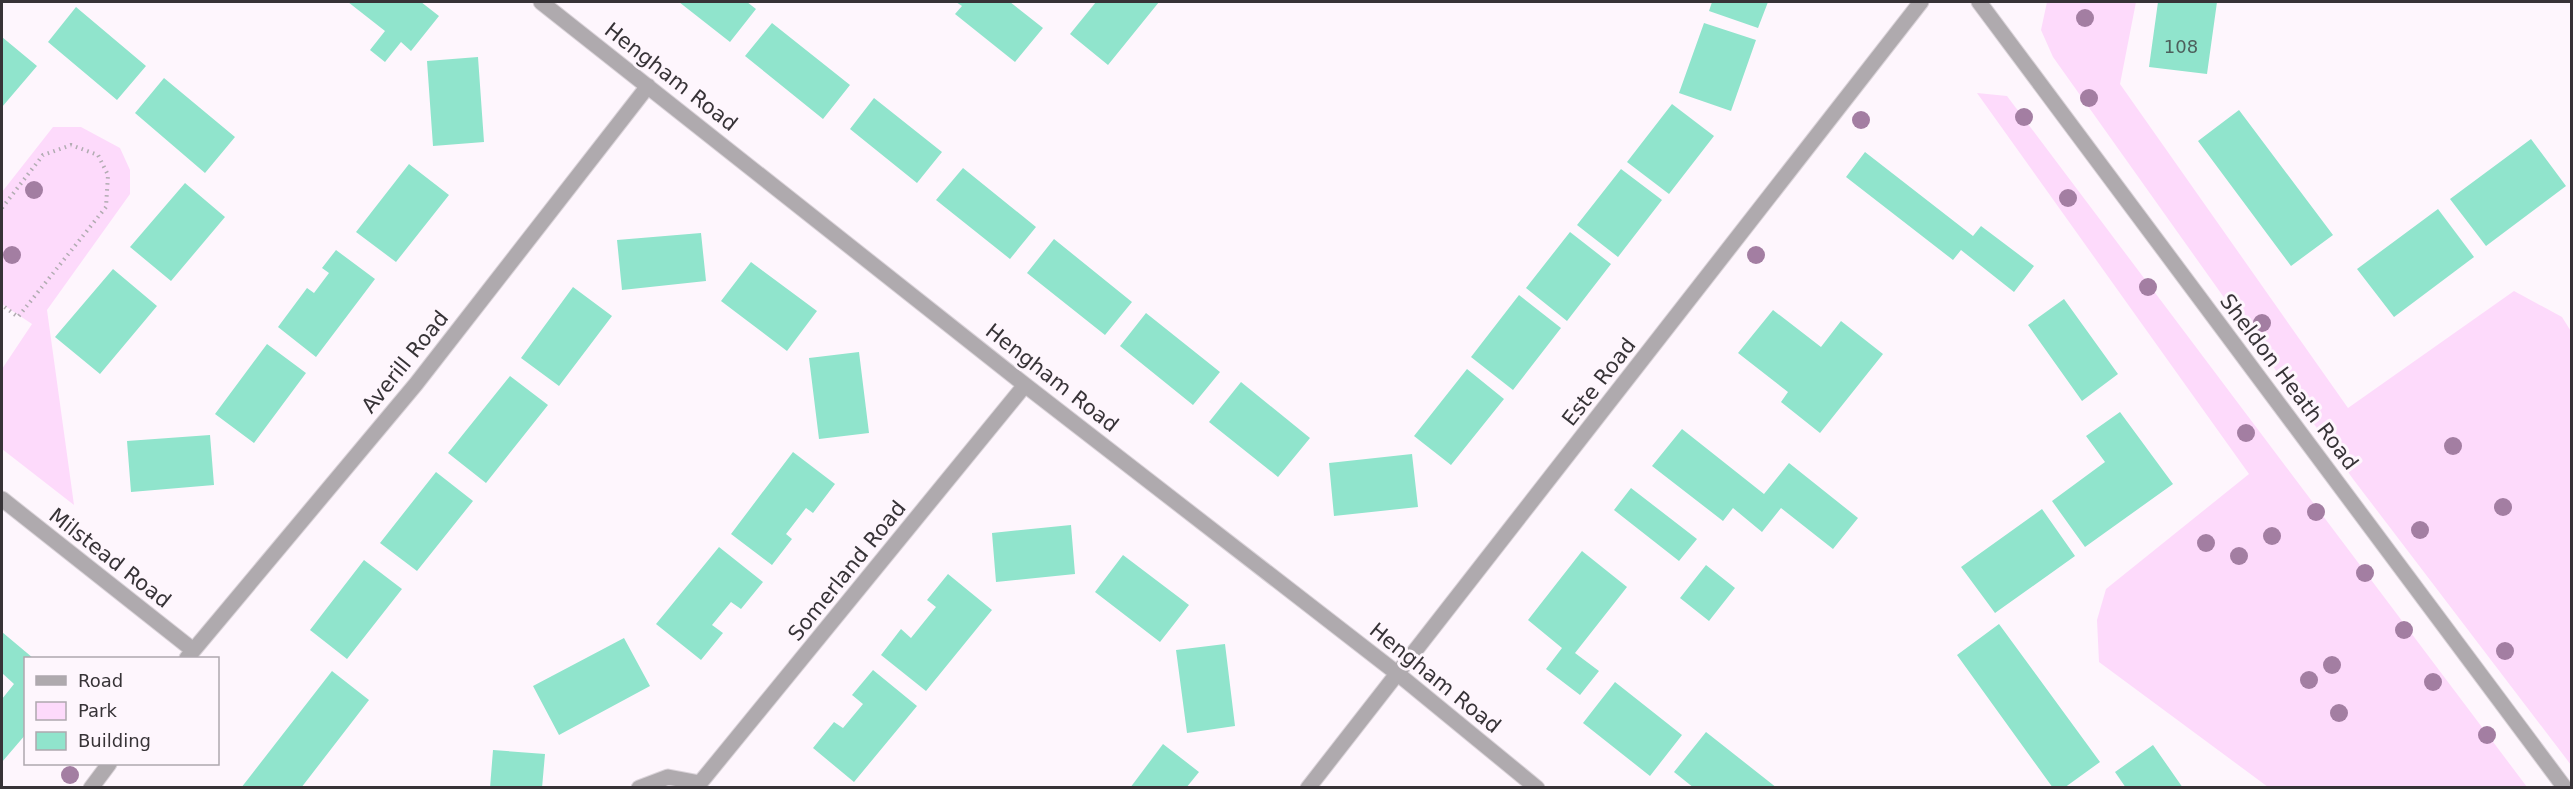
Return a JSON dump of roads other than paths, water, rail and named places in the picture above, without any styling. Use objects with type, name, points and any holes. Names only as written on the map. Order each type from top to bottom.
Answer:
[{"type":"street","name":"Hengham Road","points":[[541,2],[1025,385],[1398,674],[1537,788]]},
{"type":"street","name":"Este Road","points":[[1308,788],[1921,2]]},
{"type":"street","name":"Sheldon Heath Road","points":[[1979,2],[2565,788]]},
{"type":"street","name":"Averill Road","points":[[190,654],[416,384],[648,86]]},
{"type":"street","name":"Somerland Road","points":[[639,788],[668,777],[701,785],[1025,385]]},
{"type":"street","name":"Milstead Road","points":[[2,499],[190,654]]},
{"type":"street","points":[[91,788],[108,765]]}]
